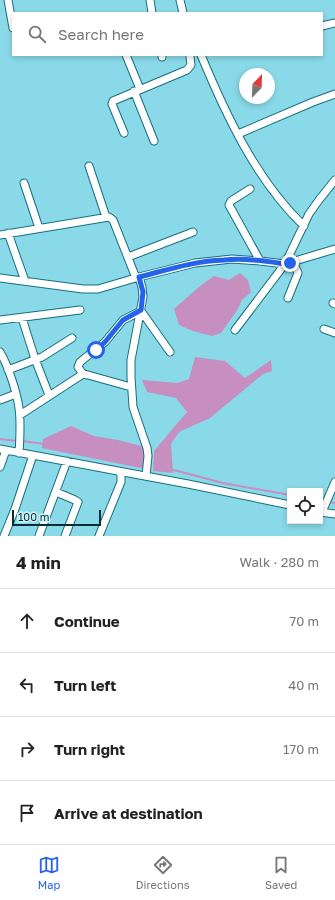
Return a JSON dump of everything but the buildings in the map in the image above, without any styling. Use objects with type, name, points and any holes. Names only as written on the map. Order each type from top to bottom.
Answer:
[{"type":"street","points":[[8,0],[12,22]]},
{"type":"street","points":[[150,0],[152,12]]},
{"type":"street","points":[[180,0],[183,12]]},
{"type":"street","points":[[323,26],[335,23]]},
{"type":"street","points":[[126,56],[154,141]]},
{"type":"street","points":[[124,133],[112,104],[113,101],[187,70],[191,65],[192,56]]},
{"type":"street","points":[[201,56],[219,97],[238,134],[261,173],[282,203],[304,226]]},
{"type":"street","points":[[238,134],[335,94]]},
{"type":"street","points":[[90,166],[106,217]]},
{"type":"street","points":[[235,330],[285,264],[314,207],[335,180]]},
{"type":"street","points":[[24,183],[39,228]]},
{"type":"street","points":[[250,189],[231,201],[229,205],[260,261]]},
{"type":"street","points":[[0,235],[112,217],[143,292],[131,360],[131,387],[133,407],[147,448],[148,456],[146,476]]},
{"type":"street","points":[[128,257],[193,232]]},
{"type":"street","points":[[8,233],[25,281]]},
{"type":"street","points":[[0,278],[84,289],[98,289],[138,277],[201,262],[232,259],[285,264],[335,249]]},
{"type":"street","points":[[288,298],[298,273],[293,262]]},
{"type":"street","points":[[0,320],[80,310]]},
{"type":"street","points":[[141,310],[170,352]]},
{"type":"street","points":[[131,387],[83,374],[78,367],[80,362],[105,342],[126,318],[141,310]]},
{"type":"street","points":[[22,318],[49,396]]},
{"type":"street","points":[[324,329],[335,333]]},
{"type":"street","points":[[5,367],[35,359],[47,354],[72,338]]},
{"type":"street","points":[[0,352],[16,394],[20,415],[19,453]]},
{"type":"street","points":[[20,415],[83,374]]},
{"type":"street","points":[[0,400],[16,394]]},
{"type":"street","points":[[0,467],[3,449],[287,504]]},
{"type":"street","points":[[4,536],[16,509],[33,455]]},
{"type":"street","points":[[39,536],[67,461]]},
{"type":"street","points":[[99,536],[121,482],[121,474],[118,471]]},
{"type":"street","points":[[323,508],[335,482]]},
{"type":"street","points":[[56,492],[78,502],[65,536]]},
{"type":"street","points":[[323,512],[335,514]]},
{"type":"shaded area","points":[[240,273],[248,280],[251,292],[242,300],[236,312],[221,333],[212,336],[193,331],[179,325],[174,309],[200,286],[214,276],[229,280]]},
{"type":"shaded area","points":[[195,357],[225,361],[245,378],[271,360],[272,371],[263,374],[210,418],[179,432],[171,444],[173,473],[153,471],[154,451],[187,412],[176,398],[147,392],[142,380],[177,383],[189,379]]},
{"type":"shaded area","points":[[71,426],[94,436],[145,447],[145,469],[42,448],[43,439]]},
{"type":"waterway","points":[[0,439],[17,441]]},
{"type":"waterway","points":[[22,441],[44,444]]},
{"type":"waterway","points":[[170,469],[223,483],[287,494]]},
{"type":"waterway","points":[[330,502],[335,503]]},
{"type":"route","points":[[96,350],[105,342],[123,320],[141,310],[143,292],[139,277],[180,266],[214,260],[245,260],[285,264],[290,263]]}]
